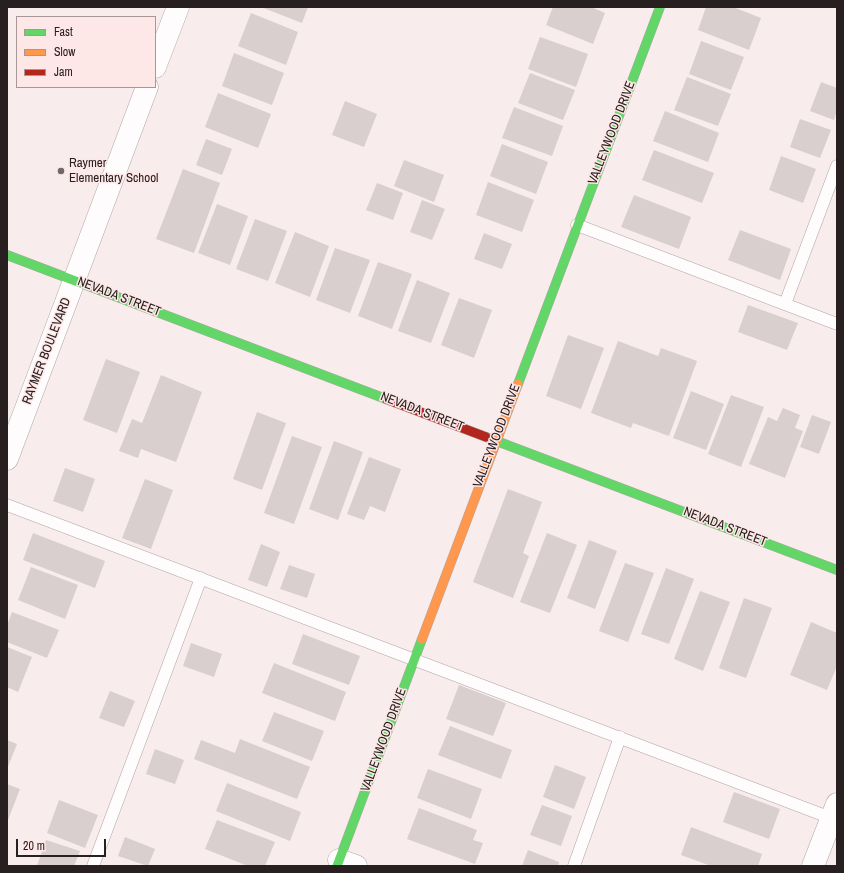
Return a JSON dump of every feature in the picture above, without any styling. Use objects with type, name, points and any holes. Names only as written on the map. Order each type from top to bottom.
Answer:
[{"type":"street","points":[[156,64],[178,7]]},
{"type":"street","name":"VALLEYWOOD DRIVE","points":[[344,864],[414,659],[660,7]]},
{"type":"street","name":"RAYMER BOULEVARD","points":[[7,458],[147,88]]},
{"type":"street","name":"NEVADA STREET","points":[[7,255],[837,570]]},
{"type":"street","points":[[813,866],[835,811]]},
{"type":"lane","points":[[785,304],[837,166]]},
{"type":"lane","points":[[577,225],[837,324]]},
{"type":"lane","points":[[7,505],[620,737],[835,811]]},
{"type":"lane","points":[[93,866],[201,578]]},
{"type":"lane","points":[[574,866],[620,737]]},
{"type":"building","points":[[261,7],[308,7],[302,23]]},
{"type":"building","points":[[553,7],[591,7],[605,13],[593,44],[546,25]]},
{"type":"building","points":[[706,7],[733,7],[761,18],[749,50],[698,30]]},
{"type":"building","points":[[251,13],[298,32],[286,65],[238,46]]},
{"type":"building","points":[[540,37],[588,54],[576,87],[528,69]]},
{"type":"building","points":[[701,41],[744,57],[731,90],[689,74]]},
{"type":"building","points":[[234,53],[284,73],[272,105],[222,86]]},
{"type":"building","points":[[530,73],[575,90],[563,120],[518,103]]},
{"type":"building","points":[[687,77],[731,94],[718,126],[674,110]]},
{"type":"building","points":[[821,82],[837,88],[837,110],[834,120],[810,111]]},
{"type":"building","points":[[218,93],[271,114],[258,148],[205,127]]},
{"type":"building","points":[[345,101],[377,114],[364,147],[332,135]]},
{"type":"building","points":[[514,107],[563,126],[552,156],[502,138]]},
{"type":"building","points":[[665,111],[719,133],[708,162],[653,141]]},
{"type":"building","points":[[800,119],[831,130],[820,158],[790,147]]},
{"type":"building","points":[[206,139],[232,149],[222,175],[196,165]]},
{"type":"building","points":[[502,144],[548,162],[536,194],[490,176]]},
{"type":"building","points":[[654,150],[714,173],[702,203],[642,180]]},
{"type":"building","points":[[781,156],[816,169],[803,203],[769,190]]},
{"type":"building","points":[[404,160],[444,175],[434,202],[394,186]]},
{"type":"building","points":[[183,169],[220,183],[194,253],[156,239]]},
{"type":"building","points":[[488,182],[534,200],[522,232],[476,215]]},
{"type":"building","points":[[377,183],[403,193],[393,220],[366,210]]},
{"type":"building","points":[[634,195],[691,217],[679,249],[621,227]]},
{"type":"building","points":[[422,200],[445,209],[432,240],[410,232]]},
{"type":"building","points":[[217,204],[248,216],[230,265],[198,253]]},
{"type":"building","points":[[255,219],[287,231],[268,281],[236,269]]},
{"type":"building","points":[[740,230],[791,249],[780,280],[728,260]]},
{"type":"building","points":[[295,232],[329,246],[310,297],[275,283]]},
{"type":"building","points":[[484,233],[512,244],[502,269],[474,259]]},
{"type":"building","points":[[335,248],[370,260],[350,313],[316,300]]},
{"type":"building","points":[[378,262],[412,274],[392,329],[358,316]]},
{"type":"building","points":[[417,280],[450,293],[431,343],[398,331]]},
{"type":"building","points":[[459,298],[492,310],[474,358],[441,345]]},
{"type":"building","points":[[748,305],[798,323],[787,350],[738,332]]},
{"type":"building","points":[[568,335],[604,348],[581,409],[546,396]]},
{"type":"building","points":[[618,341],[658,356],[661,348],[697,361],[669,436],[633,423],[631,428],[591,413]]},
{"type":"building","points":[[106,359],[140,372],[117,433],[83,420]]},
{"type":"building","points":[[161,375],[202,392],[176,462],[141,449],[138,458],[119,451],[132,419],[142,423]]},
{"type":"building","points":[[691,391],[724,404],[706,450],[673,438]]},
{"type":"building","points":[[731,395],[764,407],[741,467],[708,454]]},
{"type":"building","points":[[783,408],[800,415],[795,428],[803,431],[785,478],[749,464],[768,417],[777,421]]},
{"type":"building","points":[[257,412],[286,423],[262,490],[233,479]]},
{"type":"building","points":[[812,415],[831,422],[819,454],[800,447]]},
{"type":"building","points":[[292,436],[322,447],[294,524],[264,513]]},
{"type":"building","points":[[334,441],[363,452],[338,520],[309,509]]},
{"type":"building","points":[[369,457],[401,469],[385,512],[370,506],[364,520],[347,514]]},
{"type":"building","points":[[65,468],[95,479],[83,512],[53,501]]},
{"type":"building","points":[[145,479],[173,490],[151,549],[122,538]]},
{"type":"building","points":[[508,489],[542,502],[523,553],[529,556],[513,598],[473,582]]},
{"type":"building","points":[[33,533],[105,561],[95,588],[23,560]]},
{"type":"building","points":[[547,533],[577,545],[550,613],[520,602]]},
{"type":"building","points":[[589,540],[617,551],[595,609],[567,598]]},
{"type":"building","points":[[261,544],[280,552],[267,587],[248,580]]},
{"type":"building","points":[[625,563],[654,573],[628,642],[599,631]]},
{"type":"building","points":[[289,565],[315,574],[307,598],[280,589]]},
{"type":"building","points":[[31,567],[78,585],[65,619],[18,600]]},
{"type":"building","points":[[666,568],[694,579],[669,644],[641,634]]},
{"type":"building","points":[[700,591],[730,602],[703,671],[674,659]]},
{"type":"building","points":[[744,598],[772,608],[746,678],[719,668]]},
{"type":"building","points":[[12,612],[59,630],[47,658],[7,642],[7,625]]},
{"type":"building","points":[[811,622],[837,633],[837,666],[827,690],[790,675]]},
{"type":"building","points":[[303,634],[360,656],[349,685],[292,664]]},
{"type":"building","points":[[191,643],[222,654],[214,677],[183,666]]},
{"type":"building","points":[[7,647],[32,657],[18,692],[7,687]]},
{"type":"building","points":[[274,663],[346,692],[335,721],[262,693]]},
{"type":"building","points":[[459,685],[506,703],[493,736],[446,719]]},
{"type":"building","points":[[110,691],[135,701],[124,727],[99,718]]},
{"type":"building","points":[[274,712],[324,731],[312,761],[262,741]]},
{"type":"building","points":[[450,726],[512,750],[501,779],[438,755]]},
{"type":"building","points":[[240,739],[310,767],[297,799],[194,759],[201,740],[235,753]]},
{"type":"building","points":[[7,740],[17,744],[7,769]]},
{"type":"building","points":[[155,749],[184,760],[175,784],[146,774]]},
{"type":"building","points":[[555,765],[586,777],[574,809],[543,797]]},
{"type":"building","points":[[428,769],[482,789],[471,819],[417,798]]},
{"type":"building","points":[[227,783],[301,812],[290,841],[216,811]]},
{"type":"building","points":[[7,784],[20,789],[8,820],[7,819]]},
{"type":"building","points":[[734,792],[780,809],[769,839],[723,822]]},
{"type":"building","points":[[59,800],[98,815],[85,848],[47,833]]},
{"type":"building","points":[[542,805],[572,816],[561,846],[530,835]]},
{"type":"building","points":[[419,808],[477,830],[473,840],[483,843],[475,864],[407,839]]},
{"type":"building","points":[[217,820],[275,842],[265,866],[248,866],[205,849]]},
{"type":"building","points":[[691,827],[762,854],[758,866],[711,866],[681,855]]},
{"type":"building","points":[[125,837],[155,849],[148,866],[118,856]]},
{"type":"building","points":[[46,840],[80,851],[74,866],[37,866]]},
{"type":"building","points":[[528,850],[559,862],[558,866],[522,866]]},
{"type":"traffic: fast","points":[[518,384],[660,7]]},
{"type":"traffic: fast","points":[[7,255],[386,399]]},
{"type":"traffic: fast","points":[[486,437],[837,570]]},
{"type":"traffic: fast","points":[[337,866],[422,639]]},
{"type":"traffic: slow","points":[[422,639],[518,384]]},
{"type":"traffic: jam","points":[[386,399],[486,437]]},
{"type":"place","name":"Raymer Elementary School","points":[[61,171]]}]
